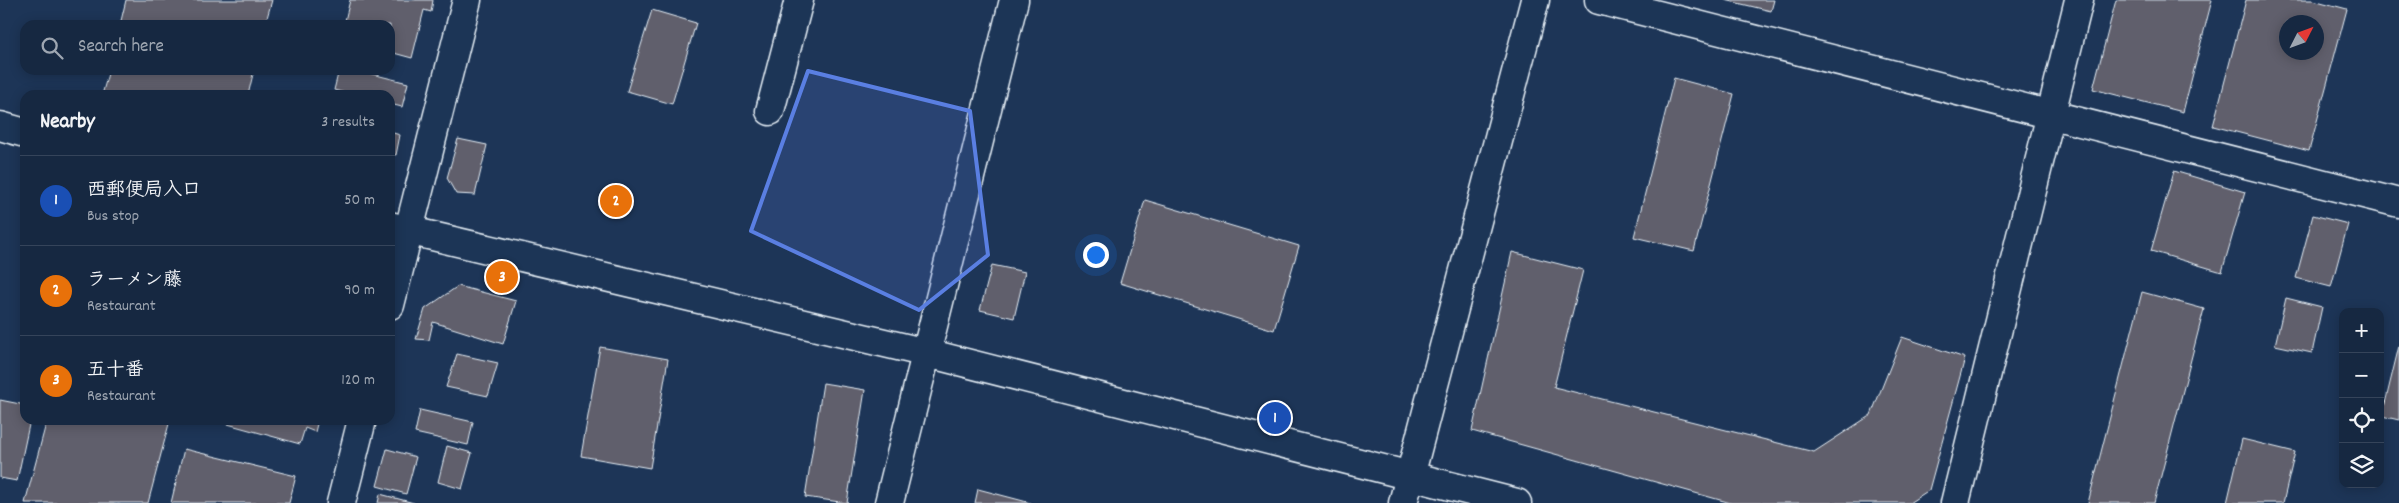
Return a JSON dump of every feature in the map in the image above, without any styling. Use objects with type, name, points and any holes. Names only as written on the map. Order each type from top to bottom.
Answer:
[{"type":"street","points":[[395,266],[400,228],[467,0]]},
{"type":"street","points":[[770,112],[799,0]]},
{"type":"street","points":[[889,503],[1014,0]]},
{"type":"street","points":[[1403,503],[1535,0]]},
{"type":"street","points":[[1599,0],[2399,203]]},
{"type":"street","points":[[1955,503],[2079,0]]},
{"type":"street","points":[[0,126],[20,132]]},
{"type":"street","points":[[400,228],[927,353],[1517,503]]},
{"type":"street","points":[[341,503],[361,425]]},
{"type":"highlighted area","points":[[808,71],[970,111],[988,255],[919,310],[751,231]]},
{"type":"building","points":[[126,0],[272,0],[266,20],[121,20]]},
{"type":"building","points":[[350,0],[433,0],[431,12],[424,10],[412,58],[395,53],[395,20],[345,20]]},
{"type":"building","points":[[1725,0],[1774,0],[1771,11]]},
{"type":"building","points":[[2116,0],[2212,0],[2183,112],[2093,89]]},
{"type":"building","points":[[2246,0],[2313,0],[2347,9],[2309,151],[2213,126]]},
{"type":"building","points":[[652,10],[696,23],[672,104],[627,91]]},
{"type":"building","points":[[108,75],[253,75],[249,90],[103,90]]},
{"type":"building","points":[[338,75],[376,75],[408,83],[402,107],[395,105],[395,90],[334,90]]},
{"type":"building","points":[[1674,78],[1734,94],[1694,251],[1634,237]]},
{"type":"building","points":[[395,134],[400,135],[395,155]]},
{"type":"building","points":[[458,139],[487,145],[475,195],[456,194],[447,178]]},
{"type":"building","points":[[2174,171],[2245,192],[2222,272],[2151,251]]},
{"type":"building","points":[[1145,200],[1299,246],[1274,330],[1120,283]]},
{"type":"building","points":[[2313,215],[2348,224],[2331,287],[2296,278]]},
{"type":"building","points":[[1512,252],[1583,270],[1554,387],[1814,452],[1871,415],[1902,337],[1965,358],[1929,490],[1909,503],[1731,503],[1472,431]]},
{"type":"building","points":[[992,265],[1025,272],[1014,318],[980,310]]},
{"type":"building","points":[[458,286],[516,301],[503,344],[433,322],[429,340],[416,339],[425,309]]},
{"type":"building","points":[[2142,292],[2204,309],[2154,503],[2088,503]]},
{"type":"building","points":[[2286,298],[2322,307],[2312,353],[2275,345]]},
{"type":"building","points":[[2399,346],[2399,420],[2384,416],[2384,408]]},
{"type":"building","points":[[600,347],[668,359],[650,468],[581,456]]},
{"type":"building","points":[[457,354],[498,363],[488,396],[446,387]]},
{"type":"building","points":[[823,383],[865,390],[847,503],[805,497]]},
{"type":"building","points":[[0,400],[20,404],[20,425],[29,425],[17,481],[0,478]]},
{"type":"building","points":[[420,410],[473,422],[468,445],[415,433]]},
{"type":"building","points":[[46,425],[169,425],[148,503],[25,503]]},
{"type":"building","points":[[231,425],[317,425],[315,432],[305,428],[300,444]]},
{"type":"building","points":[[2242,439],[2295,452],[2283,503],[2227,503]]},
{"type":"building","points":[[447,446],[472,453],[462,489],[438,482]]},
{"type":"building","points":[[184,449],[296,476],[289,503],[171,503]]},
{"type":"building","points":[[387,449],[416,457],[406,494],[377,486]]},
{"type":"building","points":[[978,489],[1031,503],[975,503]]},
{"type":"building","points":[[380,494],[414,503],[378,503]]},
{"type":"place","name":"ラーメン藤","points":[[616,201]]},
{"type":"place","name":"五十番","points":[[502,277]]},
{"type":"place","name":"西郵便局入口","points":[[1275,418]]}]
